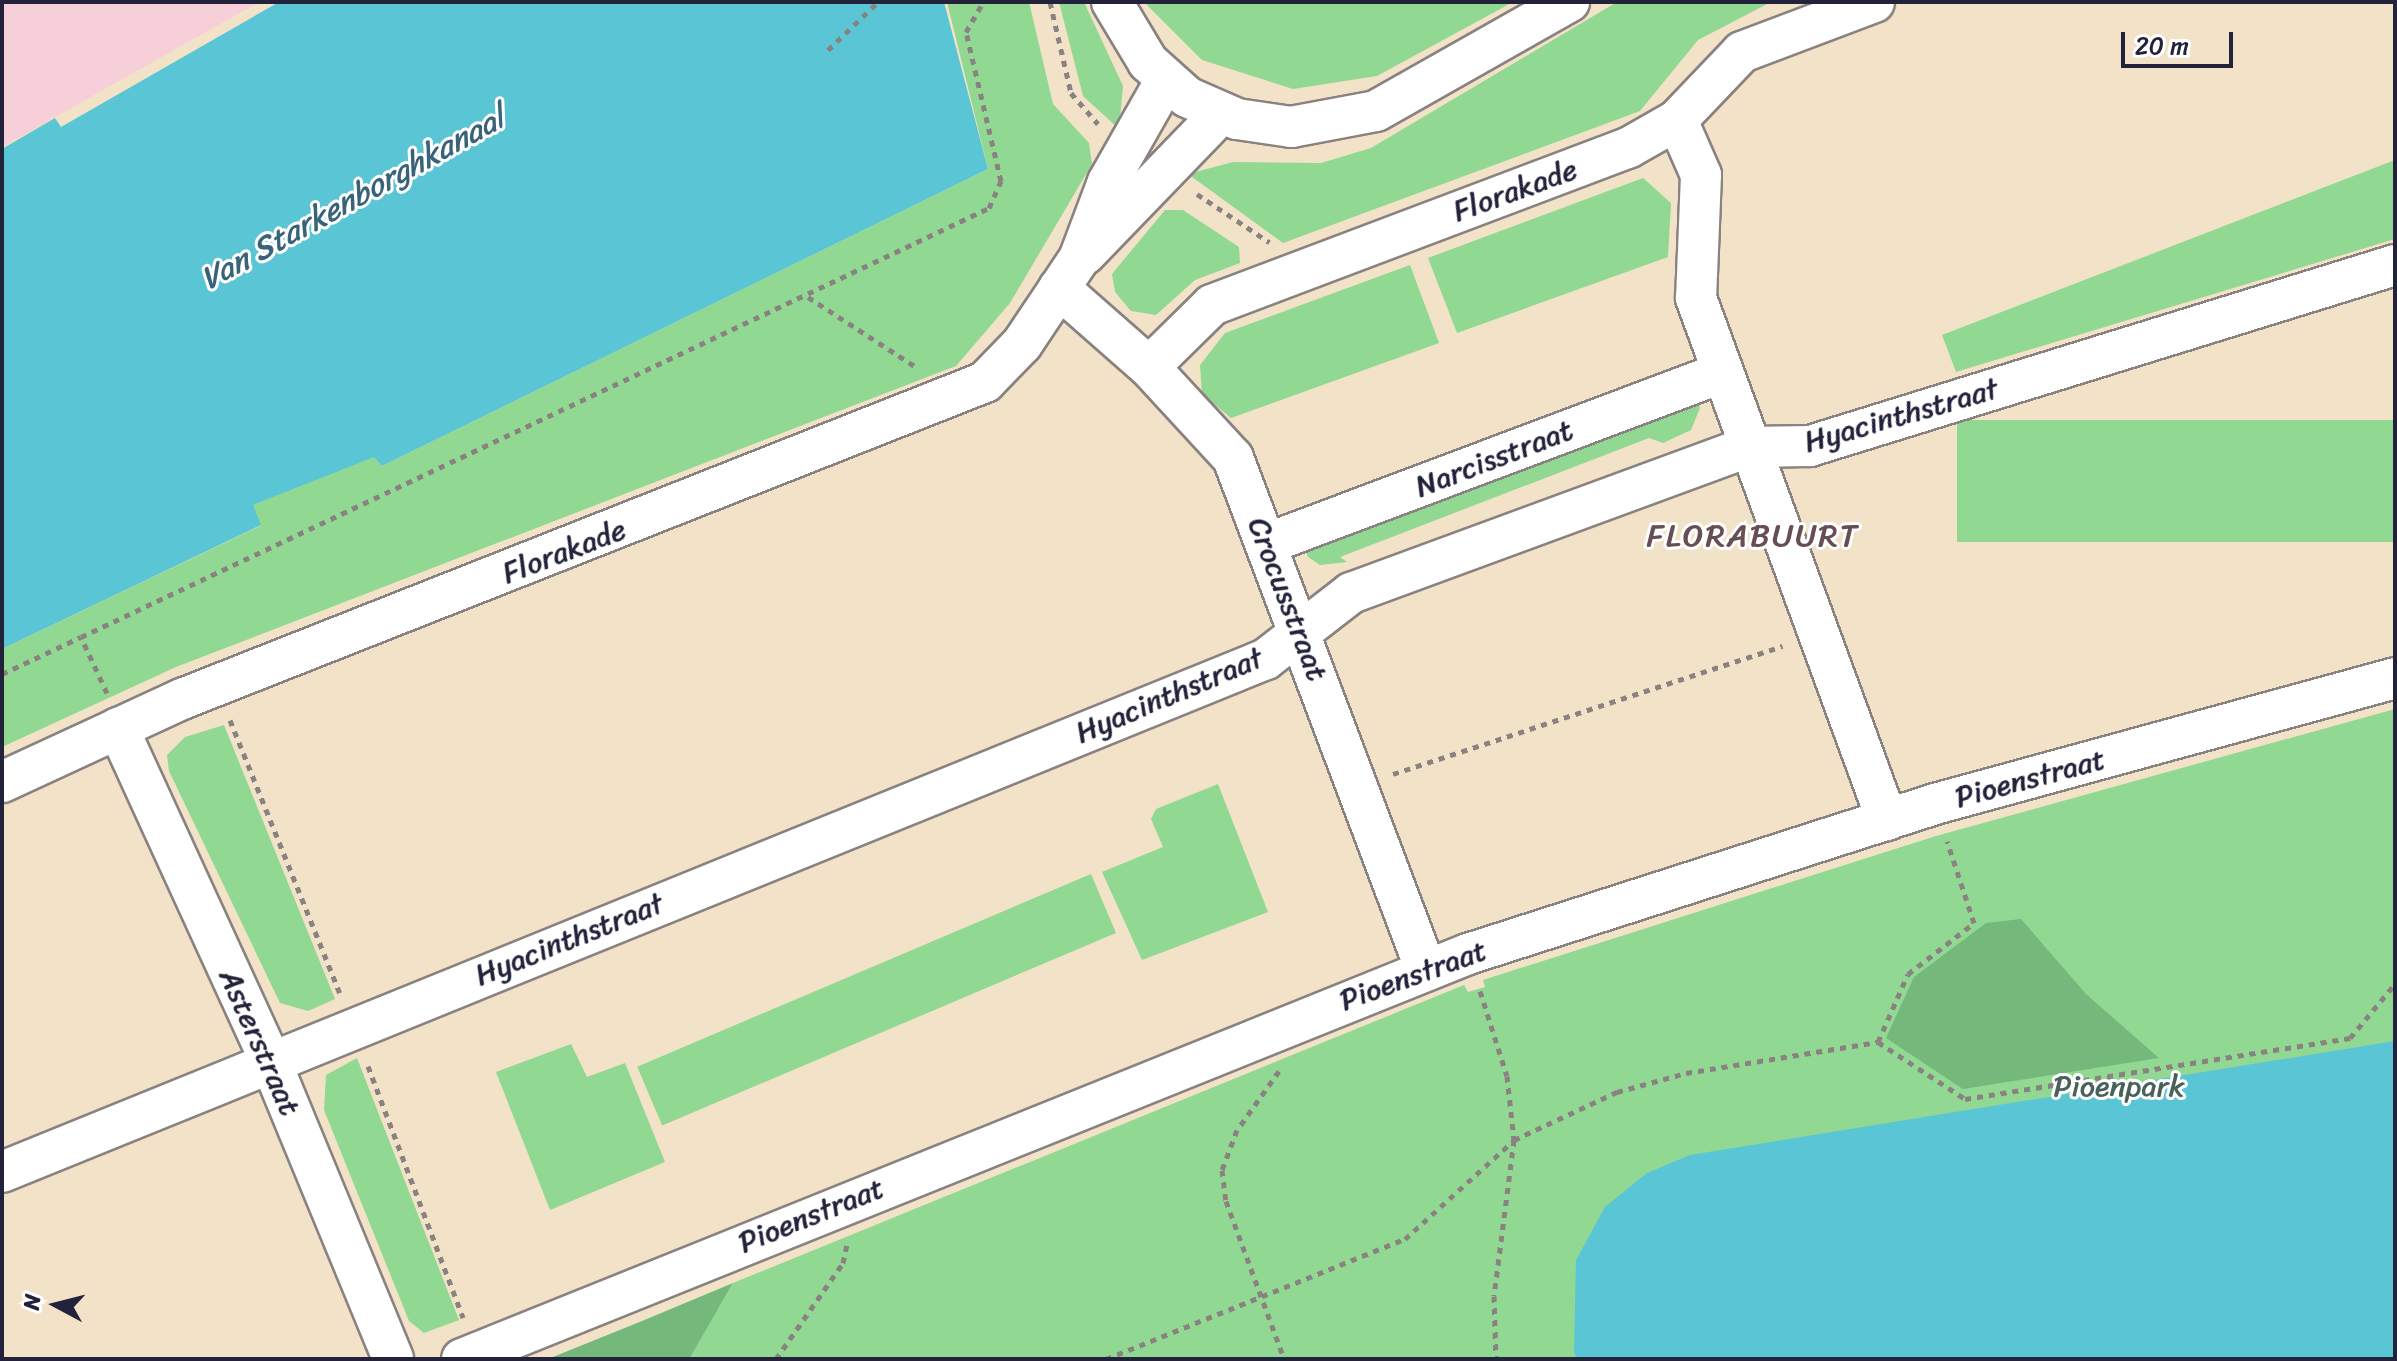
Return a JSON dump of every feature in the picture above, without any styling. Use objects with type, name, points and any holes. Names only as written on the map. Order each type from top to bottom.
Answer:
[{"type":"street","points":[[1112,2],[1166,80],[1221,113],[1291,127],[1349,120],[1402,98],[1569,2]]},
{"type":"street","name":"Florakade","points":[[1149,367],[1212,305],[1628,148],[1677,120],[1742,52],[1874,2]]},
{"type":"street","name":"Florakade","points":[[2,782],[118,728],[961,396],[1022,344],[1069,274],[1108,182],[1166,80]]},
{"type":"street","name":"Florakade","points":[[1069,274],[1140,205],[1221,113]]},
{"type":"street","points":[[1677,120],[1701,175],[1695,284],[1748,447],[1887,820]]},
{"type":"street","name":"Hyacinthstraat","points":[[2,1172],[270,1060],[1266,659],[1299,627],[1351,593],[1748,447],[1810,446],[2395,265]]},
{"type":"street","name":"Crocusstraat","points":[[1069,274],[1233,458],[1426,970]]},
{"type":"street","name":"Narcisstraat","points":[[1266,544],[1722,373]]},
{"type":"street","name":"Pioenstraat","points":[[462,1359],[1286,1022],[1468,954],[1935,804],[2395,678]]},
{"type":"street","name":"Asterstraat","points":[[118,728],[270,1060],[393,1359]]},
{"type":"path","points":[[828,50],[878,2]]},
{"type":"path","points":[[2,674],[264,545],[300,540],[989,208],[1001,181],[966,32],[983,2]]},
{"type":"path","points":[[808,297],[961,396]]},
{"type":"path","points":[[1358,785],[1818,635]]},
{"type":"path","points":[[81,637],[118,728]]},
{"type":"path","points":[[1878,1042],[1908,974],[1974,923],[1935,804]]},
{"type":"path","points":[[1468,954],[1507,1076],[1514,1140],[1494,1296],[1496,1359]]},
{"type":"path","points":[[1106,1359],[1122,1356],[1405,1239],[1514,1140],[1617,1092],[1686,1073],[1878,1042],[1965,1099],[2350,1038],[2395,984]]},
{"type":"path","points":[[1284,1359],[1222,1170],[1237,1130],[1281,1065],[1286,1022]]},
{"type":"path","points":[[776,1359],[843,1263],[848,1238],[837,1205]]},
{"type":"shaded area","points":[[2,2],[259,2],[2,147]]},
{"type":"green space","points":[[947,2],[1029,2],[1053,104],[1089,143],[1092,164],[1010,303],[956,366],[176,667],[2,747],[2,649],[260,526],[252,505],[374,456],[382,466],[988,169]]},
{"type":"green space","points":[[1059,2],[1084,2],[1123,86],[1119,129],[1083,96]]},
{"type":"green space","points":[[1144,2],[1513,2],[1377,76],[1293,89],[1202,60]]},
{"type":"green space","points":[[1617,2],[1771,2],[1698,40],[1640,111],[1283,243],[1188,174],[1233,162],[1321,163],[1371,148]]},
{"type":"green space","points":[[2395,160],[2395,239],[1956,372],[1942,335]]},
{"type":"green space","points":[[1643,178],[1671,203],[1668,257],[1457,333],[1428,258]]},
{"type":"green space","points":[[1165,210],[1183,210],[1239,247],[1240,263],[1195,280],[1156,315],[1131,311],[1115,292],[1112,274]]},
{"type":"green space","points":[[1410,265],[1439,343],[1231,418],[1202,394],[1200,365],[1225,333]]},
{"type":"green space","points":[[1695,394],[1700,408],[1691,430],[1663,443],[1649,438],[1340,557],[1347,562],[1320,565],[1308,557],[1302,542]]},
{"type":"green space","points":[[1957,420],[2395,420],[2395,542],[1957,542]]},
{"type":"green space","name":"Pioenpark","points":[[2395,709],[2395,1359],[601,1359],[718,1309],[733,1283],[1464,985],[1468,992],[1485,987],[1483,980],[1936,836]]},
{"type":"green space","points":[[224,725],[335,999],[308,1011],[280,1003],[169,771],[167,755],[185,737]]},
{"type":"green space","points":[[1218,784],[1268,912],[1142,960],[1102,872],[1163,847],[1151,819],[1156,809]]},
{"type":"green space","points":[[1091,874],[1116,933],[662,1126],[637,1067]]},
{"type":"green space","points":[[2021,919],[2086,994],[2159,1058],[1963,1089],[1886,1038],[1914,977],[1986,923]]},
{"type":"green space","points":[[571,1044],[587,1077],[625,1063],[665,1162],[550,1210],[496,1072]]},
{"type":"green space","points":[[357,1058],[459,1320],[424,1333],[409,1321],[324,1110],[326,1075]]},
{"type":"green space","points":[[733,1283],[689,1359],[548,1359],[642,1321]]},
{"type":"water","name":"Van Starkenborghkanaal","points":[[279,2],[944,2],[988,169],[382,466],[374,457],[253,505],[261,525],[2,649],[2,149],[55,118],[61,127]]},
{"type":"water","points":[[2395,1041],[2395,1359],[1577,1359],[1574,1353],[1576,1260],[1605,1207],[1647,1173],[1690,1155]]},
{"type":"district","name":"FLORABUURT","points":[[1753,536]]}]
